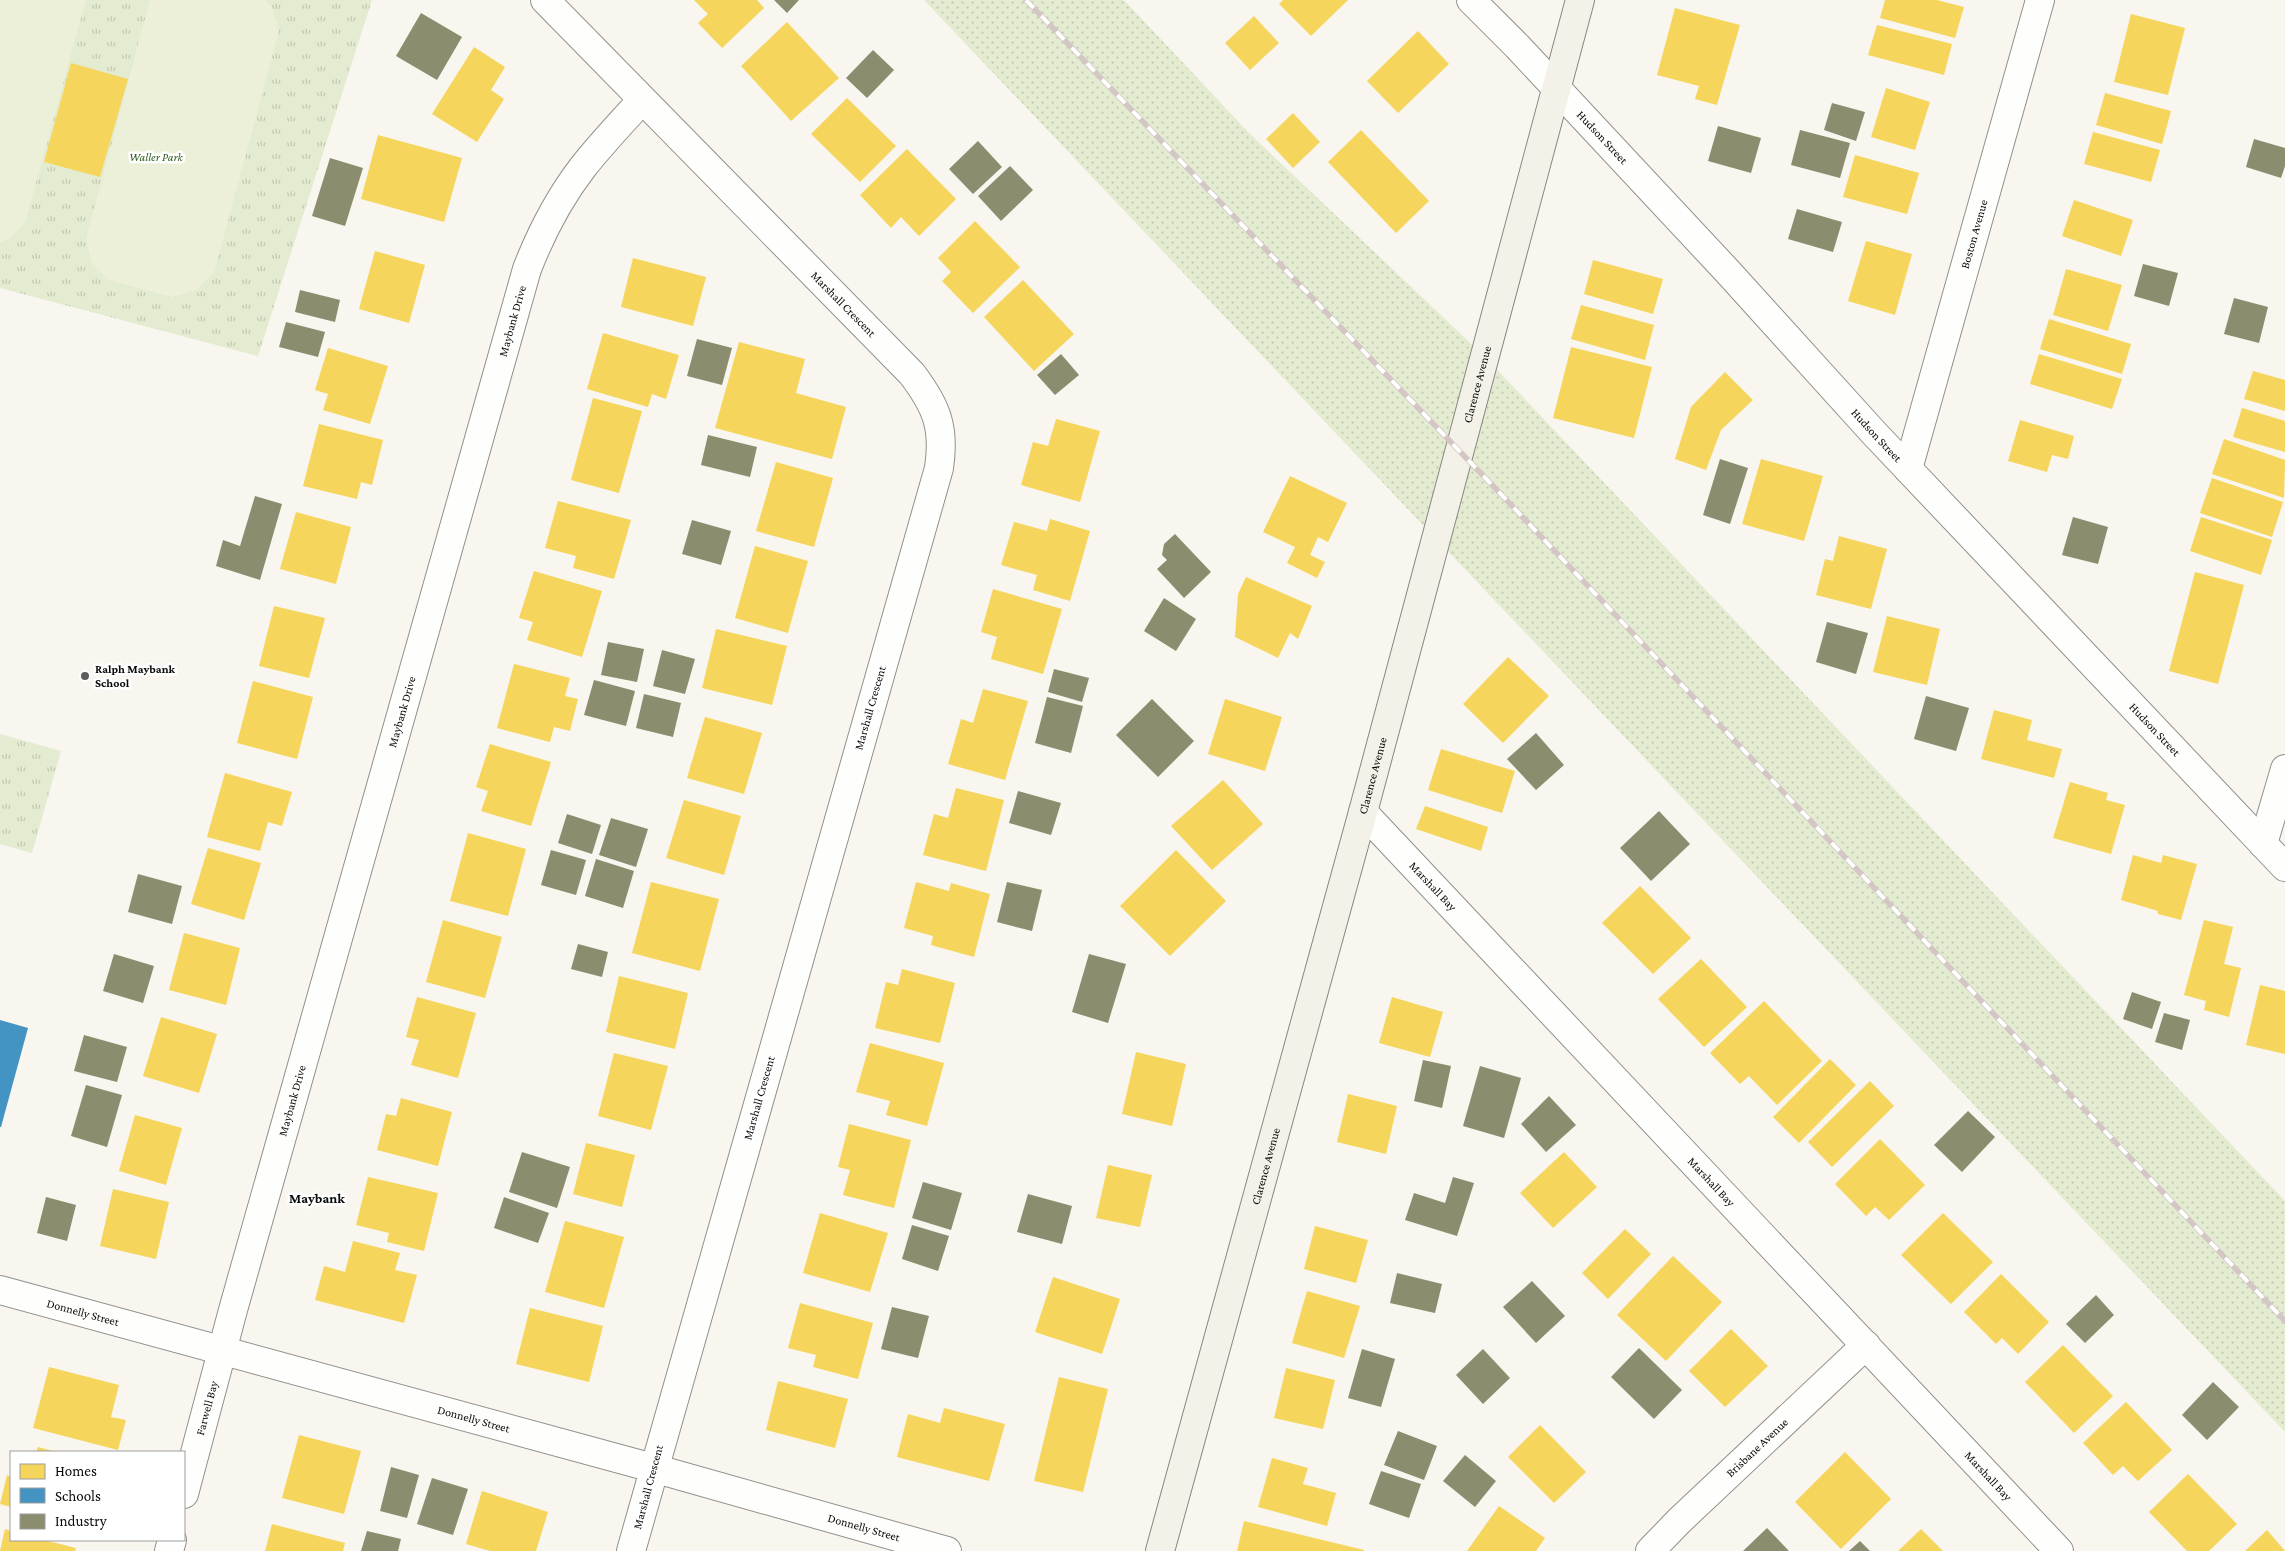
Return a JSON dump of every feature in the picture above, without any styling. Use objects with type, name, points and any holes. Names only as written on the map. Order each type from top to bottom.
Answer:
[{"type":"street","name":"Marshall Crescent","points":[[545,0],[912,374],[937,412],[942,448],[936,478],[653,1468],[631,1551]]},
{"type":"street","name":"Hudson Street","points":[[1471,0],[1518,46],[1908,469],[2285,867]]},
{"type":"street","name":"Clarence Avenue","points":[[1160,1551],[1363,812],[1580,0]]},
{"type":"street","name":"Boston Avenue","points":[[1908,469],[2040,0]]},
{"type":"street","name":"Maybank Drive","points":[[221,1351],[527,269],[539,238],[559,201],[582,168],[642,100]]},
{"type":"street","points":[[2263,844],[2285,769]]},
{"type":"street","name":"Marshall Bay","points":[[1363,812],[2059,1551]]},
{"type":"street","name":"Donnelly Street","points":[[0,1290],[653,1468],[947,1551]]},
{"type":"street","name":"Brisbane Avenue","points":[[1650,1551],[1679,1521],[1866,1346]]},
{"type":"street","name":"Farwell Bay","points":[[185,1490],[221,1351]]},
{"type":"green space","name":"Waller Park","points":[[0,0],[372,0],[258,356],[0,288]]},
{"type":"green space","points":[[0,0],[86,0],[25,223],[9,239],[0,242]]},
{"type":"green space","points":[[150,0],[265,0],[272,7],[279,31],[214,273],[196,290],[172,297],[109,280],[92,263],[86,239]]},
{"type":"green space","points":[[924,0],[1124,0],[1248,132],[1485,357],[2285,1201],[2285,1432]]},
{"type":"green space","points":[[0,734],[61,751],[32,853],[0,844]]},
{"type":"building: Homes","points":[[694,0],[757,0],[764,8],[722,48],[698,23],[708,14]]},
{"type":"building: Homes","points":[[1283,0],[1348,0],[1311,36],[1279,4]]},
{"type":"building: Homes","points":[[1885,0],[1937,0],[1964,7],[1955,38],[1880,18]]},
{"type":"building: Homes","points":[[1675,8],[1740,25],[1717,105],[1695,99],[1699,86],[1657,75]]},
{"type":"building: Homes","points":[[2131,14],[2185,28],[2168,95],[2114,82]]},
{"type":"building: Homes","points":[[1254,16],[1279,43],[1250,70],[1225,43]]},
{"type":"building: Homes","points":[[787,22],[839,78],[791,121],[741,66]]},
{"type":"building: Homes","points":[[1877,25],[1952,44],[1944,75],[1868,55]]},
{"type":"building: Homes","points":[[1418,31],[1449,64],[1398,113],[1367,81]]},
{"type":"building: Homes","points":[[474,47],[505,67],[491,90],[504,99],[477,142],[432,114]]},
{"type":"building: Homes","points":[[71,63],[128,79],[100,177],[44,162]]},
{"type":"building: Homes","points":[[1886,88],[1930,102],[1915,150],[1871,137]]},
{"type":"building: Homes","points":[[2105,93],[2171,111],[2162,144],[2096,125]]},
{"type":"building: Homes","points":[[847,98],[896,146],[860,182],[811,134]]},
{"type":"building: Homes","points":[[1293,113],[1320,142],[1293,168],[1266,139]]},
{"type":"building: Homes","points":[[1361,130],[1429,201],[1396,233],[1328,162]]},
{"type":"building: Homes","points":[[2093,132],[2160,150],[2151,182],[2084,164]]},
{"type":"building: Homes","points":[[378,135],[462,158],[444,222],[361,199]]},
{"type":"building: Homes","points":[[907,149],[956,199],[919,236],[901,217],[891,228],[860,195]]},
{"type":"building: Homes","points":[[1855,155],[1919,173],[1907,214],[1843,197]]},
{"type":"building: Homes","points":[[2074,200],[2133,220],[2121,256],[2062,236]]},
{"type":"building: Homes","points":[[975,221],[1020,267],[973,313],[942,281],[951,272],[938,258]]},
{"type":"building: Homes","points":[[1866,241],[1912,254],[1895,315],[1848,301]]},
{"type":"building: Homes","points":[[375,251],[425,265],[409,323],[359,309]]},
{"type":"building: Homes","points":[[633,258],[706,277],[693,326],[621,307]]},
{"type":"building: Homes","points":[[1593,260],[1663,279],[1653,314],[1584,294]]},
{"type":"building: Homes","points":[[2066,269],[2122,285],[2108,331],[2053,315]]},
{"type":"building: Homes","points":[[1023,280],[1074,334],[1034,371],[984,317]]},
{"type":"building: Homes","points":[[1581,305],[1654,325],[1645,360],[1571,339]]},
{"type":"building: Homes","points":[[2049,319],[2131,344],[2122,374],[2040,349]]},
{"type":"building: Homes","points":[[603,333],[679,355],[666,399],[652,394],[648,407],[587,389]]},
{"type":"building: Homes","points":[[739,342],[805,359],[796,393],[846,407],[832,459],[715,428]]},
{"type":"building: Homes","points":[[1571,347],[1652,367],[1634,438],[1553,418]]},
{"type":"building: Homes","points":[[328,348],[388,366],[370,424],[323,410],[328,394],[315,390]]},
{"type":"building: Homes","points":[[2039,354],[2122,379],[2112,409],[2030,384]]},
{"type":"building: Homes","points":[[2253,371],[2285,380],[2285,411],[2244,399]]},
{"type":"building: Homes","points":[[1725,372],[1753,400],[1721,430],[1706,470],[1675,459],[1691,407]]},
{"type":"building: Homes","points":[[593,398],[642,411],[619,493],[571,480]]},
{"type":"building: Homes","points":[[2242,408],[2285,421],[2285,452],[2233,437]]},
{"type":"building: Homes","points":[[1056,419],[1100,431],[1080,502],[1021,485],[1033,442],[1048,446]]},
{"type":"building: Homes","points":[[2020,420],[2074,436],[2068,459],[2052,455],[2047,472],[2008,461]]},
{"type":"building: Homes","points":[[319,424],[383,440],[372,485],[361,482],[357,499],[303,486]]},
{"type":"building: Homes","points":[[2224,439],[2285,460],[2284,498],[2212,474]]},
{"type":"building: Homes","points":[[1761,459],[1823,476],[1804,541],[1742,524]]},
{"type":"building: Homes","points":[[776,462],[833,478],[814,547],[756,531]]},
{"type":"building: Homes","points":[[1290,476],[1347,503],[1328,542],[1318,537],[1310,555],[1325,562],[1317,578],[1287,563],[1295,547],[1263,532]]},
{"type":"building: Homes","points":[[2212,478],[2283,502],[2272,537],[2200,513]]},
{"type":"building: Homes","points":[[558,501],[631,520],[614,579],[573,568],[576,556],[545,548]]},
{"type":"building: Homes","points":[[296,512],[351,527],[336,584],[280,569]]},
{"type":"building: Homes","points":[[2201,517],[2272,540],[2261,575],[2190,551]]},
{"type":"building: Homes","points":[[1050,519],[1090,531],[1070,601],[1033,590],[1037,575],[1001,565],[1014,522],[1047,531]]},
{"type":"building: Homes","points":[[1839,536],[1887,549],[1871,609],[1816,595],[1825,559],[1833,561]]},
{"type":"building: Homes","points":[[755,546],[808,561],[788,633],[735,618]]},
{"type":"building: Homes","points":[[534,571],[602,591],[582,657],[527,640],[533,622],[519,618]]},
{"type":"building: Homes","points":[[2195,572],[2244,585],[2218,684],[2169,671]]},
{"type":"building: Homes","points":[[1246,577],[1312,606],[1298,639],[1290,633],[1278,658],[1235,637],[1238,594]]},
{"type":"building: Homes","points":[[993,589],[1062,609],[1043,674],[991,659],[997,637],[981,632]]},
{"type":"building: Homes","points":[[274,606],[325,618],[309,678],[259,666]]},
{"type":"building: Homes","points":[[1887,616],[1940,629],[1927,685],[1873,672]]},
{"type":"building: Homes","points":[[716,629],[787,646],[772,705],[702,688]]},
{"type":"building: Homes","points":[[1508,657],[1549,696],[1503,743],[1463,704]]},
{"type":"building: Homes","points":[[514,664],[570,678],[565,696],[578,699],[570,731],[554,727],[550,742],[497,728]]},
{"type":"building: Homes","points":[[253,681],[313,697],[297,759],[237,743]]},
{"type":"building: Homes","points":[[983,689],[1028,701],[1005,780],[948,764],[961,719],[973,723]]},
{"type":"building: Homes","points":[[1225,699],[1282,717],[1265,771],[1208,754]]},
{"type":"building: Homes","points":[[1994,710],[2032,720],[2027,740],[2062,749],[2054,778],[1981,759]]},
{"type":"building: Homes","points":[[705,717],[762,733],[744,794],[687,778]]},
{"type":"building: Homes","points":[[490,744],[551,762],[531,826],[481,811],[488,791],[476,787]]},
{"type":"building: Homes","points":[[1441,749],[1515,771],[1502,813],[1428,790]]},
{"type":"building: Homes","points":[[225,773],[292,792],[282,826],[268,822],[260,851],[207,837]]},
{"type":"building: Homes","points":[[1223,780],[1263,824],[1212,870],[1171,826]]},
{"type":"building: Homes","points":[[2070,782],[2108,793],[2106,800],[2125,805],[2111,854],[2053,838]]},
{"type":"building: Homes","points":[[956,788],[1004,800],[986,871],[923,855],[934,814],[948,818]]},
{"type":"building: Homes","points":[[684,800],[741,816],[724,875],[666,858]]},
{"type":"building: Homes","points":[[1425,806],[1488,827],[1481,851],[1416,829]]},
{"type":"building: Homes","points":[[468,833],[526,849],[508,916],[450,901]]},
{"type":"building: Homes","points":[[208,848],[261,863],[244,920],[191,904]]},
{"type":"building: Homes","points":[[1176,850],[1226,901],[1170,956],[1120,906]]},
{"type":"building: Homes","points":[[2133,855],[2161,863],[2163,855],[2197,864],[2181,920],[2158,914],[2158,911],[2121,900]]},
{"type":"building: Homes","points":[[651,882],[719,899],[700,971],[632,953]]},
{"type":"building: Homes","points":[[916,882],[949,891],[951,883],[990,894],[974,957],[931,945],[933,936],[904,928]]},
{"type":"building: Homes","points":[[1640,886],[1691,938],[1653,974],[1602,923]]},
{"type":"building: Homes","points":[[443,920],[502,937],[485,998],[426,982]]},
{"type":"building: Homes","points":[[2204,920],[2233,927],[2224,964],[2241,968],[2229,1017],[2204,1010],[2206,1001],[2184,995]]},
{"type":"building: Homes","points":[[184,933],[240,948],[226,1005],[169,990]]},
{"type":"building: Homes","points":[[1701,959],[1747,1007],[1704,1047],[1658,999]]},
{"type":"building: Homes","points":[[902,969],[955,983],[940,1043],[875,1028],[886,982],[898,985]]},
{"type":"building: Homes","points":[[619,976],[688,993],[675,1049],[606,1032]]},
{"type":"building: Homes","points":[[2260,985],[2285,991],[2285,1054],[2246,1045]]},
{"type":"building: Homes","points":[[417,997],[476,1013],[458,1078],[411,1065],[419,1040],[406,1037]]},
{"type":"building: Homes","points":[[1392,997],[1443,1012],[1430,1057],[1379,1043]]},
{"type":"building: Homes","points":[[1764,1001],[1822,1061],[1777,1105],[1749,1076],[1740,1084],[1710,1053]]},
{"type":"building: Homes","points":[[161,1017],[217,1034],[199,1093],[143,1076]]},
{"type":"building: Homes","points":[[870,1043],[944,1063],[927,1126],[886,1115],[890,1101],[856,1092]]},
{"type":"building: Homes","points":[[1136,1052],[1186,1064],[1172,1126],[1122,1114]]},
{"type":"building: Homes","points":[[614,1053],[668,1066],[651,1130],[598,1116]]},
{"type":"building: Homes","points":[[1830,1059],[1856,1085],[1799,1143],[1773,1117]]},
{"type":"building: Homes","points":[[1870,1081],[1894,1106],[1832,1167],[1808,1142]]},
{"type":"building: Homes","points":[[1348,1094],[1397,1106],[1386,1154],[1337,1142]]},
{"type":"building: Homes","points":[[401,1098],[452,1112],[438,1166],[377,1150],[386,1114],[396,1116]]},
{"type":"building: Homes","points":[[135,1115],[182,1128],[166,1185],[119,1171]]},
{"type":"building: Homes","points":[[849,1124],[911,1140],[894,1208],[843,1195],[850,1170],[838,1167]]},
{"type":"building: Homes","points":[[1880,1139],[1925,1185],[1889,1220],[1875,1207],[1866,1216],[1835,1184]]},
{"type":"building: Homes","points":[[586,1143],[635,1155],[622,1207],[573,1194]]},
{"type":"building: Homes","points":[[1564,1152],[1597,1187],[1553,1228],[1520,1193]]},
{"type":"building: Homes","points":[[1108,1165],[1152,1175],[1140,1227],[1096,1218]]},
{"type":"building: Homes","points":[[368,1177],[438,1193],[424,1251],[387,1242],[389,1233],[356,1225]]},
{"type":"building: Homes","points":[[113,1189],[169,1202],[156,1259],[100,1246]]},
{"type":"building: Homes","points":[[820,1213],[888,1233],[870,1292],[803,1273]]},
{"type":"building: Homes","points":[[1943,1213],[1993,1262],[1951,1304],[1901,1255]]},
{"type":"building: Homes","points":[[565,1221],[624,1237],[604,1308],[545,1292]]},
{"type":"building: Homes","points":[[1315,1226],[1368,1240],[1356,1283],[1304,1269]]},
{"type":"building: Homes","points":[[1625,1229],[1651,1254],[1608,1299],[1582,1273]]},
{"type":"building: Homes","points":[[353,1241],[400,1253],[395,1270],[417,1275],[404,1323],[315,1300],[324,1266],[345,1272]]},
{"type":"building: Homes","points":[[1673,1256],[1722,1302],[1666,1361],[1617,1315]]},
{"type":"building: Homes","points":[[2001,1274],[2049,1322],[2018,1354],[2002,1338],[1996,1344],[1964,1312]]},
{"type":"building: Homes","points":[[1053,1277],[1120,1299],[1102,1354],[1035,1332]]},
{"type":"building: Homes","points":[[1307,1291],[1360,1306],[1344,1358],[1292,1343]]},
{"type":"building: Homes","points":[[800,1303],[873,1323],[858,1379],[813,1367],[816,1355],[788,1348]]},
{"type":"building: Homes","points":[[530,1308],[603,1326],[589,1382],[516,1364]]},
{"type":"building: Homes","points":[[1731,1329],[1768,1366],[1725,1407],[1689,1371]]},
{"type":"building: Homes","points":[[2063,1345],[2113,1396],[2074,1433],[2025,1382]]},
{"type":"building: Homes","points":[[49,1367],[119,1385],[111,1417],[126,1420],[118,1450],[33,1428]]},
{"type":"building: Homes","points":[[1286,1368],[1335,1380],[1323,1429],[1274,1418]]},
{"type":"building: Homes","points":[[1059,1377],[1108,1389],[1083,1492],[1034,1481]]},
{"type":"building: Homes","points":[[778,1381],[848,1399],[835,1448],[766,1430]]},
{"type":"building: Homes","points":[[2126,1402],[2172,1450],[2138,1481],[2123,1466],[2113,1475],[2083,1443]]},
{"type":"building: Homes","points":[[944,1408],[1005,1424],[989,1481],[897,1457],[908,1414],[940,1423]]},
{"type":"building: Homes","points":[[1540,1425],[1586,1472],[1554,1503],[1508,1457]]},
{"type":"building: Homes","points":[[299,1435],[361,1451],[344,1514],[282,1498]]},
{"type":"building: Homes","points":[[38,1447],[52,1451],[36,1451]]},
{"type":"building: Homes","points":[[1845,1452],[1891,1499],[1841,1549],[1795,1502]]},
{"type":"building: Homes","points":[[1272,1458],[1308,1468],[1303,1484],[1336,1493],[1327,1526],[1258,1507]]},
{"type":"building: Homes","points":[[2188,1474],[2237,1524],[2209,1551],[2187,1551],[2149,1512]]},
{"type":"building: Homes","points":[[7,1475],[10,1476],[10,1507],[0,1504]]},
{"type":"building: Homes","points":[[482,1491],[548,1512],[536,1551],[490,1551],[466,1544]]},
{"type":"building: Homes","points":[[1499,1506],[1545,1538],[1536,1551],[1467,1551]]},
{"type":"building: Homes","points":[[1244,1521],[1364,1550],[1364,1551],[1237,1551]]},
{"type":"building: Homes","points":[[272,1524],[345,1543],[343,1551],[265,1551]]},
{"type":"building: Homes","points":[[5,1529],[10,1531],[10,1541],[48,1541],[76,1548],[75,1551],[0,1551]]},
{"type":"building: Homes","points":[[1921,1529],[1943,1551],[1898,1551]]},
{"type":"building: Homes","points":[[2267,1530],[2285,1551],[2245,1551]]},
{"type":"building: Schools","points":[[0,1020],[28,1028],[1,1127],[0,1127]]},
{"type":"building: Industry","points":[[774,0],[799,0],[787,13]]},
{"type":"building: Industry","points":[[421,13],[462,37],[437,80],[396,56]]},
{"type":"building: Industry","points":[[873,50],[894,70],[867,98],[846,78]]},
{"type":"building: Industry","points":[[1832,103],[1865,112],[1856,141],[1824,130]]},
{"type":"building: Industry","points":[[1718,126],[1761,138],[1751,173],[1708,161]]},
{"type":"building: Industry","points":[[1800,130],[1850,143],[1840,178],[1791,165]]},
{"type":"building: Industry","points":[[2254,139],[2285,148],[2285,166],[2281,178],[2246,167]]},
{"type":"building: Industry","points":[[978,141],[1002,167],[973,194],[949,169]]},
{"type":"building: Industry","points":[[330,158],[363,168],[345,226],[312,216]]},
{"type":"building: Industry","points":[[1010,166],[1033,190],[1001,221],[978,196]]},
{"type":"building: Industry","points":[[1797,209],[1842,222],[1833,252],[1788,239]]},
{"type":"building: Industry","points":[[2143,264],[2178,273],[2169,306],[2134,296]]},
{"type":"building: Industry","points":[[300,290],[340,300],[335,322],[295,312]]},
{"type":"building: Industry","points":[[2234,298],[2268,307],[2259,343],[2224,334]]},
{"type":"building: Industry","points":[[286,322],[325,332],[318,357],[279,347]]},
{"type":"building: Industry","points":[[697,339],[732,348],[722,385],[687,376]]},
{"type":"building: Industry","points":[[1061,354],[1079,375],[1055,395],[1037,375]]},
{"type":"building: Industry","points":[[708,435],[757,447],[750,477],[701,465]]},
{"type":"building: Industry","points":[[1720,459],[1748,468],[1730,524],[1703,515]]},
{"type":"building: Industry","points":[[255,496],[282,504],[260,580],[216,566],[223,540],[240,546]]},
{"type":"building: Industry","points":[[2073,517],[2108,527],[2098,564],[2062,555]]},
{"type":"building: Industry","points":[[692,520],[731,531],[721,565],[682,554]]},
{"type":"building: Industry","points":[[1175,534],[1211,572],[1184,598],[1157,569],[1167,560],[1162,555],[1164,544]]},
{"type":"building: Industry","points":[[1164,598],[1196,619],[1176,651],[1144,631]]},
{"type":"building: Industry","points":[[1827,622],[1868,633],[1856,674],[1816,662]]},
{"type":"building: Industry","points":[[608,642],[644,649],[637,682],[601,675]]},
{"type":"building: Industry","points":[[662,650],[695,659],[685,694],[653,686]]},
{"type":"building: Industry","points":[[1054,669],[1089,678],[1082,702],[1048,692]]},
{"type":"building: Industry","points":[[594,680],[635,691],[626,726],[584,715]]},
{"type":"building: Industry","points":[[644,694],[681,703],[673,737],[636,728]]},
{"type":"building: Industry","points":[[1926,696],[1969,708],[1956,751],[1914,739]]},
{"type":"building: Industry","points":[[1047,697],[1083,706],[1071,753],[1035,743]]},
{"type":"building: Industry","points":[[1152,699],[1194,741],[1158,777],[1116,735]]},
{"type":"building: Industry","points":[[1536,733],[1564,765],[1536,790],[1507,759]]},
{"type":"building: Industry","points":[[1018,791],[1061,803],[1051,835],[1009,823]]},
{"type":"building: Industry","points":[[1659,811],[1690,844],[1651,881],[1620,848]]},
{"type":"building: Industry","points":[[567,814],[601,825],[592,854],[558,843]]},
{"type":"building: Industry","points":[[611,818],[648,829],[636,867],[599,855]]},
{"type":"building: Industry","points":[[551,850],[586,860],[576,895],[541,885]]},
{"type":"building: Industry","points":[[596,859],[634,871],[623,908],[585,896]]},
{"type":"building: Industry","points":[[138,874],[182,886],[172,924],[128,912]]},
{"type":"building: Industry","points":[[1007,882],[1042,890],[1032,931],[997,922]]},
{"type":"building: Industry","points":[[578,944],[608,952],[602,977],[571,969]]},
{"type":"building: Industry","points":[[114,954],[154,966],[143,1003],[103,991]]},
{"type":"building: Industry","points":[[1089,954],[1126,964],[1108,1023],[1072,1012]]},
{"type":"building: Industry","points":[[2132,992],[2161,1002],[2152,1029],[2123,1019]]},
{"type":"building: Industry","points":[[2164,1013],[2190,1020],[2182,1050],[2155,1042]]},
{"type":"building: Industry","points":[[84,1035],[127,1047],[117,1082],[74,1071]]},
{"type":"building: Industry","points":[[1423,1060],[1451,1066],[1442,1108],[1414,1101]]},
{"type":"building: Industry","points":[[1480,1066],[1521,1078],[1504,1138],[1463,1126]]},
{"type":"building: Industry","points":[[86,1085],[122,1095],[107,1147],[71,1136]]},
{"type":"building: Industry","points":[[1549,1096],[1576,1125],[1546,1152],[1521,1124]]},
{"type":"building: Industry","points":[[1968,1111],[1995,1137],[1962,1172],[1934,1145]]},
{"type":"building: Industry","points":[[522,1152],[570,1167],[557,1208],[509,1192]]},
{"type":"building: Industry","points":[[1453,1177],[1474,1183],[1457,1236],[1405,1220],[1414,1193],[1445,1203]]},
{"type":"building: Industry","points":[[923,1182],[962,1193],[951,1230],[912,1218]]},
{"type":"building: Industry","points":[[1028,1194],[1072,1206],[1062,1244],[1017,1232]]},
{"type":"building: Industry","points":[[46,1197],[76,1205],[67,1241],[37,1233]]},
{"type":"building: Industry","points":[[504,1197],[549,1213],[538,1243],[494,1228]]},
{"type":"building: Industry","points":[[912,1225],[949,1236],[938,1271],[902,1259]]},
{"type":"building: Industry","points":[[1397,1273],[1442,1284],[1435,1313],[1390,1303]]},
{"type":"building: Industry","points":[[1532,1281],[1565,1316],[1536,1343],[1503,1307]]},
{"type":"building: Industry","points":[[2096,1295],[2114,1315],[2085,1343],[2066,1324]]},
{"type":"building: Industry","points":[[892,1307],[929,1316],[918,1358],[881,1349]]},
{"type":"building: Industry","points":[[1639,1348],[1682,1390],[1654,1419],[1611,1377]]},
{"type":"building: Industry","points":[[1362,1349],[1395,1359],[1381,1407],[1348,1398]]},
{"type":"building: Industry","points":[[1483,1349],[1510,1378],[1483,1404],[1456,1375]]},
{"type":"building: Industry","points":[[2213,1382],[2239,1407],[2207,1440],[2182,1415]]},
{"type":"building: Industry","points":[[1398,1431],[1437,1446],[1424,1480],[1384,1465]]},
{"type":"building: Industry","points":[[1465,1455],[1496,1481],[1475,1507],[1443,1481]]},
{"type":"building: Industry","points":[[391,1467],[419,1475],[407,1518],[380,1511]]},
{"type":"building: Industry","points":[[1381,1471],[1421,1484],[1409,1518],[1369,1504]]},
{"type":"building: Industry","points":[[432,1478],[468,1489],[453,1535],[417,1524]]},
{"type":"building: Industry","points":[[1767,1528],[1789,1551],[1743,1551]]},
{"type":"building: Industry","points":[[367,1531],[401,1539],[398,1551],[361,1551]]},
{"type":"building: Industry","points":[[1860,1541],[1870,1551],[1849,1551]]},
{"type":"railway","points":[[1026,0],[1495,488],[2285,1321]]},
{"type":"place","name":"Ralph Maybank School","points":[[85,676]]},
{"type":"district","name":"Maybank","points":[[317,1198]]}]
